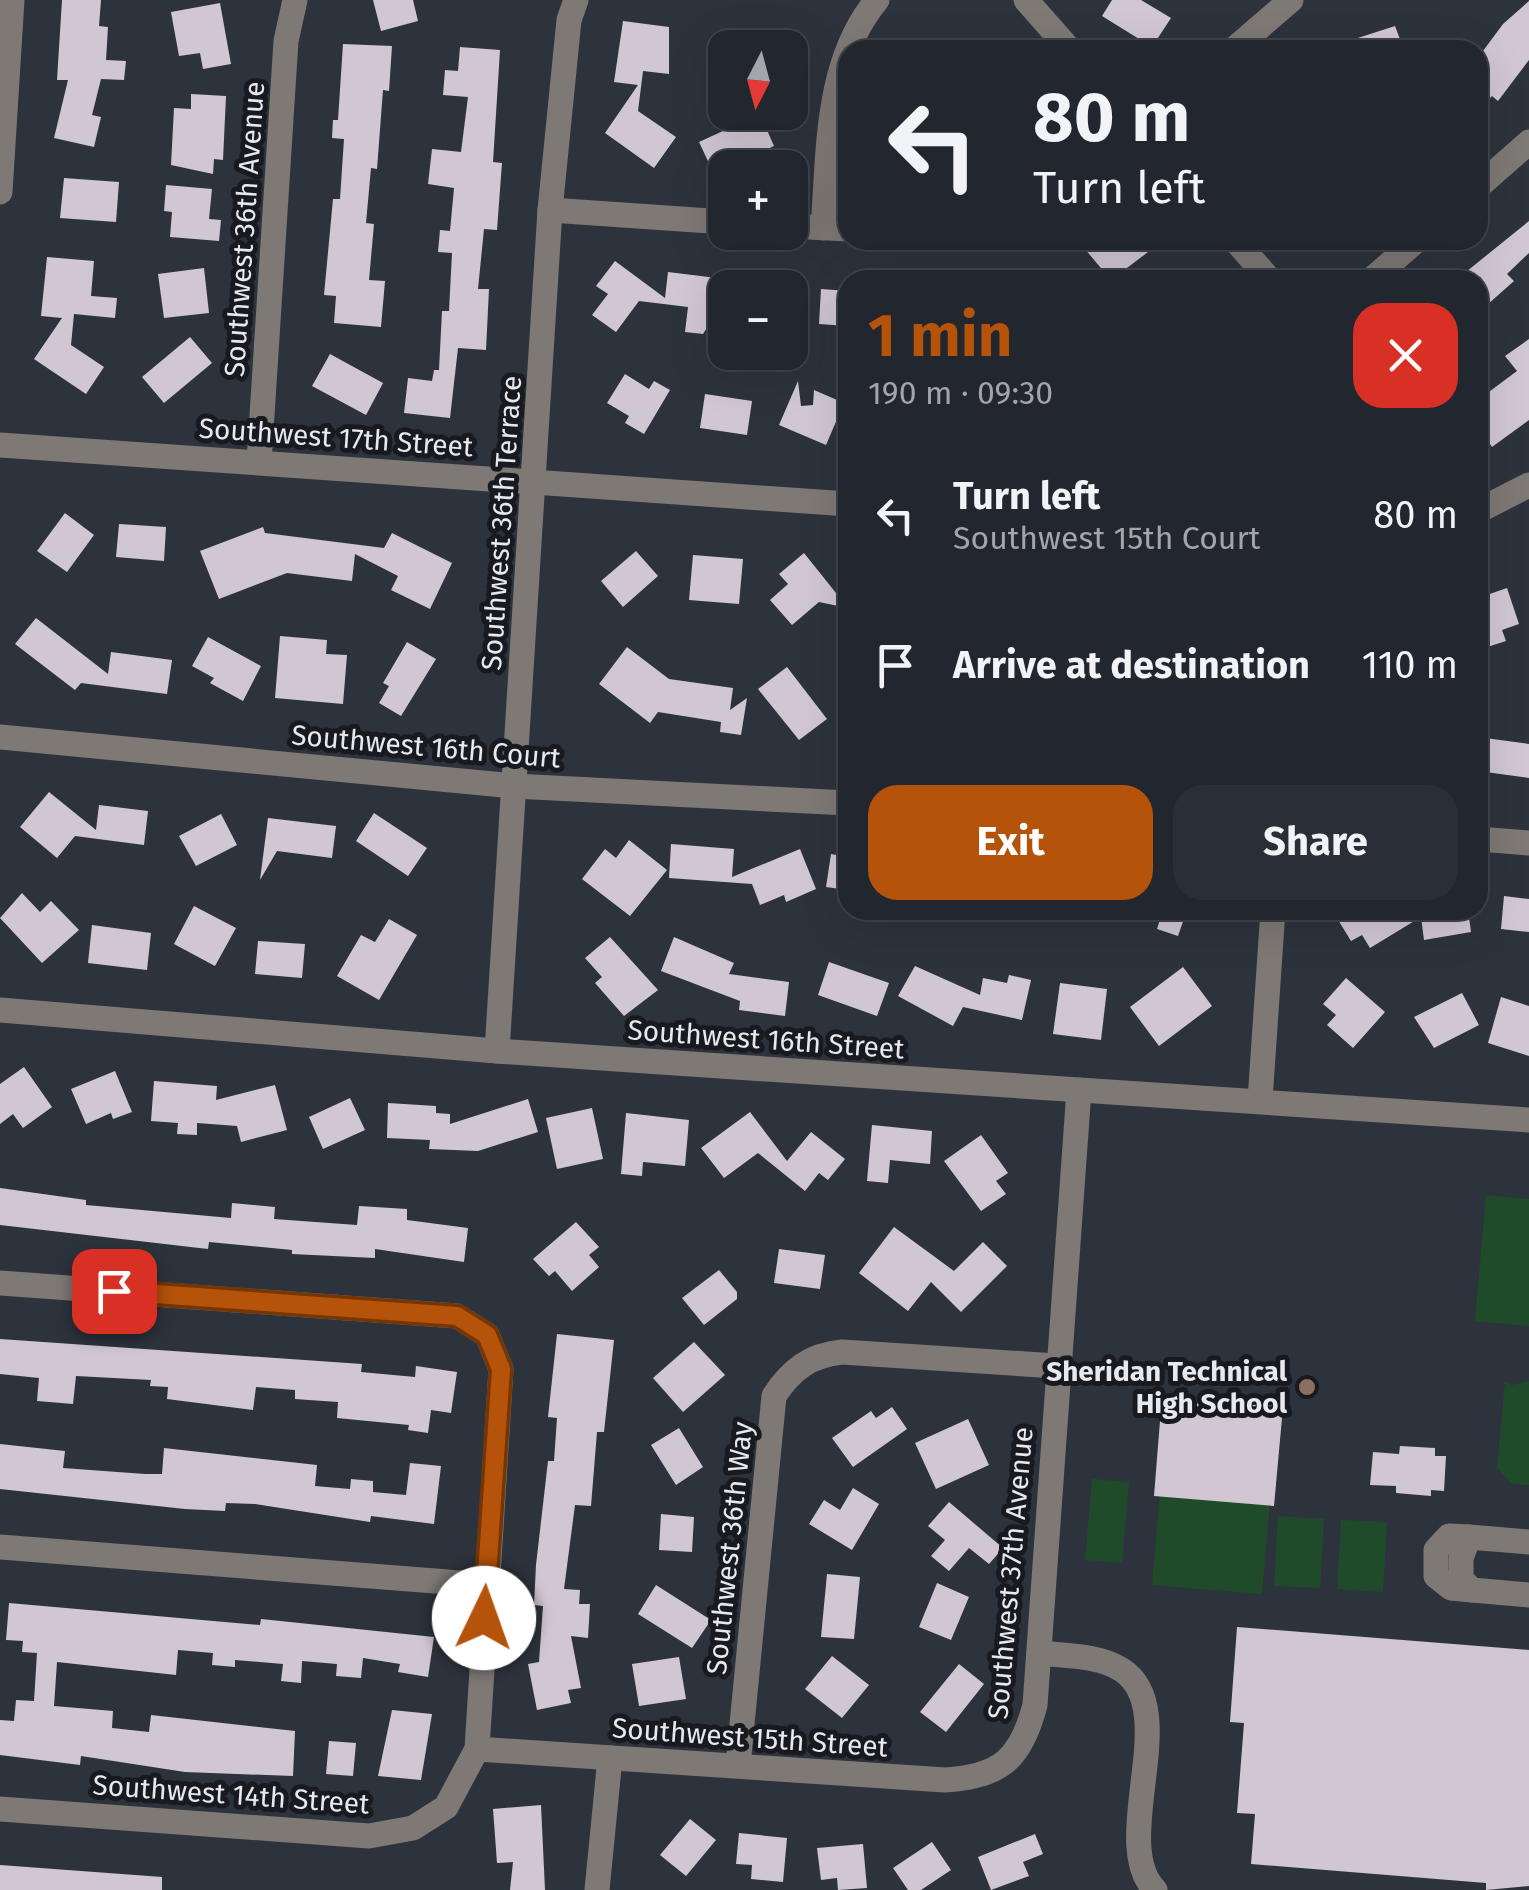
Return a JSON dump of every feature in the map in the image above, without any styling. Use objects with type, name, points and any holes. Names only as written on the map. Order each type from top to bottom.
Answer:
[{"type":"street","points":[[0,192],[12,0]]},
{"type":"street","name":"Southwest 36th Avenue","points":[[259,462],[286,40],[295,0]]},
{"type":"street","name":"Southwest 36th Terrace","points":[[497,1051],[550,210],[568,20],[576,0]]},
{"type":"street","points":[[853,40],[877,0]]},
{"type":"street","points":[[1026,0],[1061,40]]},
{"type":"street","points":[[1244,40],[1290,0]]},
{"type":"street","points":[[808,227],[835,229],[834,100],[838,85]]},
{"type":"street","points":[[1488,178],[1529,142]]},
{"type":"street","points":[[550,210],[708,221]]},
{"type":"street","points":[[1244,250],[1261,270]]},
{"type":"street","points":[[1382,270],[1406,250]]},
{"type":"street","name":"Southwest 17th Street","points":[[0,445],[838,503]]},
{"type":"street","points":[[1488,506],[1529,486]]},
{"type":"street","name":"Southwest 16th Court","points":[[0,737],[514,786],[838,802]]},
{"type":"street","points":[[1488,840],[1529,842]]},
{"type":"street","points":[[1260,1100],[1272,920]]},
{"type":"street","name":"Southwest 16th Street","points":[[0,1010],[497,1051],[1529,1120]]},
{"type":"street","name":"Southwest 37th Avenue","points":[[1012,1756],[1024,1742],[1032,1717],[1039,1653],[1056,1366],[1080,1090]]},
{"type":"street","points":[[0,1283],[457,1316],[487,1335],[501,1369],[477,1749]]},
{"type":"street","name":"Southwest 36th Way","points":[[738,1765],[774,1396],[788,1375],[826,1354],[1056,1366]]},
{"type":"street","points":[[1529,1542],[1469,1537],[1460,1558],[1461,1579],[1472,1590],[1529,1595]]},
{"type":"street","points":[[0,1547],[486,1584]]},
{"type":"street","points":[[1039,1653],[1097,1660],[1124,1671],[1140,1691],[1146,1722],[1140,1856],[1146,1881],[1155,1890]]},
{"type":"street","name":"Southwest 15th Street","points":[[477,1749],[945,1780],[973,1778],[1012,1756]]},
{"type":"street","name":"Southwest 14th Street","points":[[0,1809],[369,1836],[413,1828],[446,1807],[477,1749]]},
{"type":"street","points":[[597,1890],[610,1758]]},
{"type":"green space","points":[[1486,1195],[1529,1199],[1529,1326],[1475,1321]]},
{"type":"green space","points":[[1529,1381],[1529,1485],[1512,1484],[1497,1468],[1505,1382],[1512,1385]]},
{"type":"green space","points":[[1092,1479],[1129,1482],[1122,1563],[1085,1560]]},
{"type":"green space","points":[[1160,1493],[1270,1502],[1262,1594],[1152,1585]]},
{"type":"green space","points":[[1278,1516],[1324,1519],[1320,1588],[1274,1586]]},
{"type":"green space","points":[[1341,1520],[1387,1522],[1383,1592],[1337,1589]]},
{"type":"building","points":[[62,0],[101,0],[99,26],[108,27],[106,60],[126,61],[124,80],[101,79],[92,115],[101,117],[94,147],[54,138],[68,80],[57,80]]},
{"type":"building","points":[[373,0],[413,0],[418,21],[381,31]]},
{"type":"building","points":[[1112,0],[1141,0],[1171,18],[1157,40],[1141,40],[1102,16]]},
{"type":"building","points":[[1529,1],[1529,60],[1498,101],[1492,96],[1488,100],[1488,44],[1503,24]]},
{"type":"building","points":[[220,3],[231,64],[203,69],[200,53],[179,56],[171,12]]},
{"type":"building","points":[[623,21],[669,27],[669,74],[643,71],[638,111],[676,137],[654,168],[605,133],[638,85],[614,82]]},
{"type":"building","points":[[1395,26],[1400,40],[1352,40]]},
{"type":"building","points":[[343,44],[392,46],[389,91],[383,90],[377,169],[371,168],[366,223],[374,224],[369,280],[385,281],[381,327],[334,323],[336,296],[324,295],[333,199],[340,199],[344,139],[332,138],[333,120],[338,120]]},
{"type":"building","points":[[460,47],[500,50],[493,162],[502,163],[497,230],[484,229],[478,289],[489,289],[486,350],[458,348],[450,418],[404,413],[408,378],[432,381],[434,370],[439,370],[442,311],[449,311],[452,253],[438,252],[440,230],[450,231],[454,188],[428,184],[432,149],[461,152],[468,97],[443,95],[445,70],[458,71]]},
{"type":"building","points":[[191,94],[226,96],[223,160],[214,159],[213,174],[171,165],[174,108],[191,109]]},
{"type":"building","points":[[725,130],[767,130],[774,146],[765,150],[708,150],[708,161],[699,142]]},
{"type":"building","points":[[64,178],[119,182],[116,222],[60,218]]},
{"type":"building","points":[[166,185],[212,189],[209,219],[221,220],[219,241],[170,237],[172,212],[164,211]]},
{"type":"building","points":[[1529,221],[1529,253],[1507,274],[1514,281],[1488,304],[1488,270],[1468,270]]},
{"type":"building","points":[[1086,250],[1151,250],[1124,270],[1103,270]]},
{"type":"building","points":[[47,257],[94,261],[91,296],[117,298],[115,318],[74,314],[71,345],[104,367],[86,394],[34,359],[62,318],[41,316]]},
{"type":"building","points":[[615,261],[665,298],[668,272],[708,277],[708,326],[703,334],[685,332],[688,307],[639,301],[616,332],[592,315],[608,294],[596,286]]},
{"type":"building","points":[[204,268],[209,313],[164,318],[158,274]]},
{"type":"building","points":[[821,289],[838,290],[838,325],[819,324]]},
{"type":"building","points":[[190,337],[212,363],[164,403],[142,377]]},
{"type":"building","points":[[1529,339],[1529,420],[1492,447],[1488,441],[1488,393],[1517,371],[1505,356]]},
{"type":"building","points":[[330,354],[383,383],[366,415],[312,386]]},
{"type":"building","points":[[625,374],[649,389],[654,381],[670,390],[644,434],[625,423],[629,416],[607,403]]},
{"type":"building","points":[[798,381],[801,406],[813,405],[814,390],[838,400],[838,417],[826,445],[779,425]]},
{"type":"building","points":[[705,394],[752,401],[747,435],[700,428]]},
{"type":"building","points":[[65,513],[94,535],[67,572],[37,551]]},
{"type":"building","points":[[119,524],[166,527],[164,561],[116,557]]},
{"type":"building","points":[[263,527],[265,533],[384,548],[392,533],[452,563],[430,609],[391,590],[398,576],[355,554],[352,581],[287,573],[219,599],[200,551]]},
{"type":"building","points":[[636,551],[658,576],[623,607],[601,581]]},
{"type":"building","points":[[804,553],[838,596],[838,606],[819,602],[792,625],[770,600],[788,584],[779,574]]},
{"type":"building","points":[[693,555],[743,559],[739,604],[689,600]]},
{"type":"building","points":[[1507,588],[1519,624],[1502,630],[1506,641],[1488,647],[1488,595]]},
{"type":"building","points":[[36,618],[108,674],[111,652],[172,660],[167,694],[81,683],[75,690],[15,644]]},
{"type":"building","points":[[280,636],[327,640],[326,654],[347,655],[343,704],[275,698]]},
{"type":"building","points":[[208,637],[261,666],[243,701],[210,683],[214,678],[192,666]]},
{"type":"building","points":[[407,642],[436,659],[401,716],[379,703],[389,686],[383,683]]},
{"type":"building","points":[[627,647],[669,679],[733,688],[730,710],[747,698],[741,735],[720,732],[721,722],[658,712],[650,723],[599,684]]},
{"type":"building","points":[[787,667],[827,719],[799,740],[758,689]]},
{"type":"building","points":[[1488,738],[1529,744],[1529,778],[1488,772]]},
{"type":"building","points":[[49,792],[96,830],[99,805],[148,811],[144,845],[75,836],[57,858],[20,827]]},
{"type":"building","points":[[374,813],[427,848],[408,876],[356,841]]},
{"type":"building","points":[[221,814],[237,845],[196,866],[179,836]]},
{"type":"building","points":[[268,818],[336,826],[332,858],[277,851],[260,880]]},
{"type":"building","points":[[629,840],[667,870],[630,916],[582,879],[605,849],[616,858]]},
{"type":"building","points":[[671,844],[734,849],[732,877],[800,849],[816,889],[786,902],[784,895],[760,905],[752,884],[669,878]]},
{"type":"building","points":[[831,854],[838,855],[838,889],[826,887]]},
{"type":"building","points":[[22,893],[40,912],[51,901],[79,930],[42,963],[0,918]]},
{"type":"building","points":[[1504,896],[1529,899],[1529,932],[1501,929]]},
{"type":"building","points":[[194,906],[236,928],[215,966],[174,944]]},
{"type":"building","points":[[389,919],[417,935],[379,1000],[337,976],[361,935],[375,942]]},
{"type":"building","points":[[1160,920],[1184,920],[1178,936],[1157,929]]},
{"type":"building","points":[[1338,920],[1416,920],[1370,948],[1362,935],[1351,941]]},
{"type":"building","points":[[1421,920],[1469,920],[1471,932],[1424,940]]},
{"type":"building","points":[[92,925],[151,933],[147,970],[88,963]]},
{"type":"building","points":[[610,937],[658,990],[624,1016],[595,983],[602,977],[585,958]]},
{"type":"building","points":[[674,937],[734,963],[729,974],[789,982],[785,1016],[739,1010],[740,1001],[661,971]]},
{"type":"building","points":[[258,941],[305,944],[302,978],[255,974]]},
{"type":"building","points":[[829,962],[889,983],[877,1016],[818,995]]},
{"type":"building","points":[[915,966],[980,995],[983,978],[1007,983],[1009,975],[1031,980],[1022,1020],[963,1007],[953,1026],[898,996]]},
{"type":"building","points":[[1183,967],[1212,1006],[1159,1046],[1130,1007]]},
{"type":"building","points":[[1346,978],[1385,1012],[1353,1048],[1327,1025],[1336,1015],[1323,1004]]},
{"type":"building","points":[[1060,983],[1107,989],[1101,1040],[1053,1034]]},
{"type":"building","points":[[1462,993],[1479,1025],[1434,1048],[1414,1017]]},
{"type":"building","points":[[1501,997],[1529,1006],[1529,1056],[1488,1043]]},
{"type":"building","points":[[24,1067],[52,1107],[23,1128],[13,1114],[0,1124],[0,1084]]},
{"type":"building","points":[[115,1071],[132,1112],[113,1119],[111,1113],[86,1124],[71,1089]]},
{"type":"building","points":[[154,1081],[217,1086],[216,1100],[275,1085],[287,1130],[241,1142],[237,1126],[197,1123],[197,1135],[177,1134],[178,1123],[151,1121]]},
{"type":"building","points":[[350,1098],[365,1130],[323,1149],[309,1117]]},
{"type":"building","points":[[528,1099],[538,1132],[478,1151],[429,1149],[430,1140],[387,1138],[388,1103],[436,1106],[436,1113],[450,1114],[450,1124]]},
{"type":"building","points":[[592,1108],[603,1159],[557,1169],[546,1118]]},
{"type":"building","points":[[750,1112],[787,1161],[811,1132],[845,1159],[828,1180],[819,1173],[805,1191],[758,1153],[724,1178],[701,1148]]},
{"type":"building","points":[[626,1113],[689,1120],[685,1166],[643,1162],[642,1176],[621,1174]]},
{"type":"building","points":[[872,1125],[932,1131],[930,1164],[890,1160],[888,1183],[867,1181]]},
{"type":"building","points":[[981,1135],[1008,1173],[996,1181],[1006,1194],[981,1211],[944,1161]]},
{"type":"building","points":[[0,1188],[86,1200],[86,1205],[231,1218],[232,1203],[275,1207],[274,1219],[357,1225],[359,1206],[407,1209],[407,1220],[468,1228],[464,1262],[375,1249],[375,1258],[292,1254],[292,1250],[209,1242],[208,1249],[0,1225]]},
{"type":"building","points":[[576,1222],[599,1247],[589,1255],[599,1267],[572,1291],[555,1271],[549,1276],[533,1259]]},
{"type":"building","points":[[894,1227],[954,1271],[983,1242],[1007,1266],[961,1312],[931,1282],[908,1311],[859,1273]]},
{"type":"building","points":[[779,1249],[825,1255],[820,1289],[774,1283]]},
{"type":"building","points":[[719,1270],[737,1292],[737,1299],[704,1325],[682,1298]]},
{"type":"building","points":[[557,1334],[614,1340],[604,1432],[597,1432],[591,1506],[575,1505],[564,1589],[580,1590],[579,1604],[590,1604],[588,1638],[571,1636],[581,1688],[568,1690],[571,1703],[537,1710],[528,1664],[539,1662],[543,1606],[534,1605],[536,1565],[548,1461],[554,1461],[557,1418],[548,1417]]},
{"type":"building","points":[[0,1339],[362,1364],[361,1372],[415,1377],[416,1366],[457,1372],[451,1413],[431,1410],[428,1433],[408,1430],[409,1425],[337,1418],[338,1402],[295,1399],[295,1390],[256,1387],[253,1410],[167,1399],[168,1387],[150,1386],[151,1380],[76,1376],[73,1404],[37,1401],[39,1378],[0,1374]]},
{"type":"building","points":[[694,1342],[725,1375],[683,1412],[653,1378]]},
{"type":"building","points":[[1162,1396],[1283,1407],[1274,1506],[1154,1496]]},
{"type":"building","points":[[892,1407],[907,1429],[853,1467],[832,1438],[871,1411],[876,1418]]},
{"type":"building","points":[[968,1419],[989,1465],[936,1489],[915,1443]]},
{"type":"building","points":[[679,1428],[703,1467],[676,1485],[651,1445]]},
{"type":"building","points":[[0,1444],[65,1451],[63,1468],[145,1474],[162,1474],[164,1448],[317,1465],[315,1486],[350,1489],[351,1479],[373,1481],[373,1492],[406,1495],[410,1463],[441,1466],[434,1524],[371,1516],[370,1522],[255,1504],[226,1503],[225,1511],[185,1509],[0,1489]]},
{"type":"building","points":[[1400,1446],[1435,1448],[1435,1456],[1446,1456],[1444,1491],[1431,1490],[1431,1496],[1396,1493],[1396,1486],[1370,1485],[1373,1452],[1399,1454]]},
{"type":"building","points":[[853,1488],[879,1504],[852,1550],[809,1524],[824,1500],[840,1510]]},
{"type":"building","points":[[949,1502],[1003,1548],[989,1564],[969,1548],[949,1571],[931,1556],[945,1540],[928,1526]]},
{"type":"building","points":[[661,1514],[694,1517],[692,1552],[659,1550]]},
{"type":"building","points":[[827,1574],[860,1577],[854,1639],[821,1637]]},
{"type":"building","points":[[937,1583],[969,1597],[951,1640],[919,1627]]},
{"type":"building","points":[[656,1585],[711,1620],[692,1648],[638,1614]]},
{"type":"building","points":[[9,1603],[260,1625],[261,1619],[434,1637],[428,1677],[398,1672],[400,1664],[363,1658],[361,1678],[336,1676],[337,1664],[302,1661],[301,1683],[281,1681],[283,1664],[235,1660],[235,1667],[212,1665],[213,1653],[178,1650],[176,1675],[57,1662],[54,1706],[113,1711],[112,1728],[149,1732],[151,1715],[295,1731],[293,1776],[185,1772],[81,1756],[80,1765],[0,1755],[0,1720],[14,1721],[16,1700],[34,1701],[37,1653],[22,1652],[23,1641],[6,1640]]},
{"type":"building","points":[[1237,1627],[1529,1650],[1529,1886],[1486,1890],[1486,1883],[1251,1864],[1255,1814],[1237,1813],[1244,1723],[1230,1722]]},
{"type":"building","points":[[832,1656],[869,1685],[842,1718],[805,1689]]},
{"type":"building","points":[[679,1657],[686,1699],[639,1706],[632,1664]]},
{"type":"building","points":[[959,1664],[984,1684],[946,1732],[920,1712]]},
{"type":"building","points":[[392,1710],[432,1714],[421,1780],[378,1776]]},
{"type":"building","points":[[329,1741],[356,1743],[353,1776],[326,1774]]},
{"type":"building","points":[[541,1805],[545,1890],[510,1890],[513,1862],[497,1863],[493,1809]]},
{"type":"building","points":[[690,1819],[716,1840],[686,1876],[660,1855]]},
{"type":"building","points":[[739,1833],[787,1838],[783,1882],[751,1879],[752,1865],[736,1864]]},
{"type":"building","points":[[1035,1834],[1043,1854],[1023,1862],[1029,1876],[991,1890],[978,1857]]},
{"type":"building","points":[[932,1842],[951,1870],[921,1890],[908,1890],[893,1868]]},
{"type":"building","points":[[863,1844],[867,1888],[838,1890],[837,1878],[821,1880],[817,1848]]},
{"type":"building","points":[[0,1865],[162,1877],[162,1890],[0,1890]]},
{"type":"place","name":"Sheridan Technical High School","points":[[1307,1387]]},
{"type":"route","points":[[114,1291],[457,1316],[487,1335],[501,1369],[484,1618]]}]
